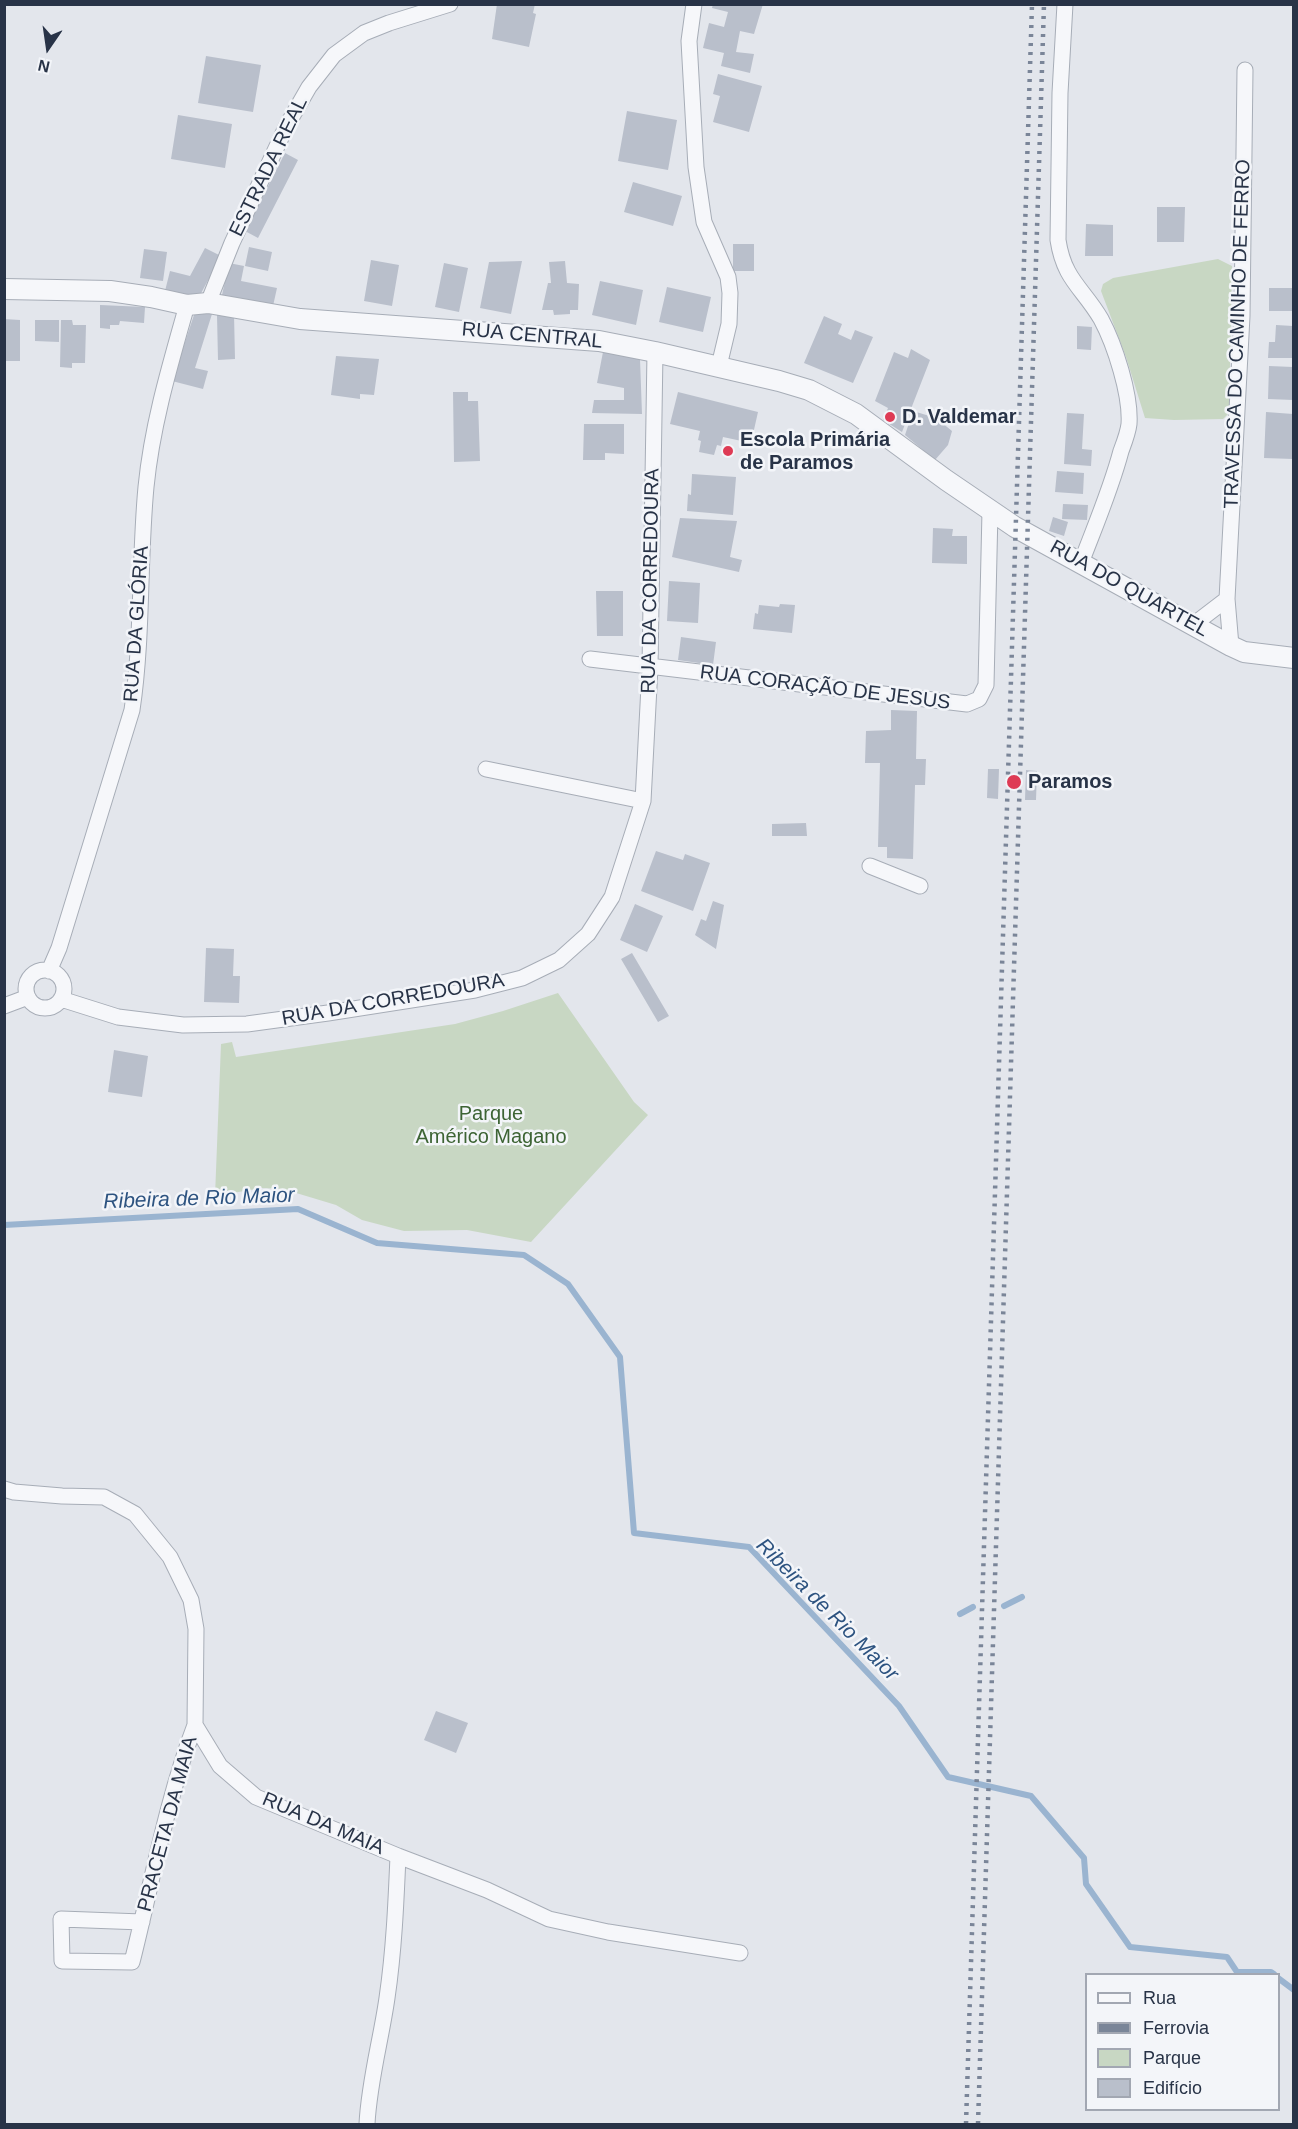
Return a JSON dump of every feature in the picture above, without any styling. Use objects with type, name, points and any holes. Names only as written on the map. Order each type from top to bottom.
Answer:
[{"type":"street","name":"ESTRADA REAL","points":[[208,303],[232,243],[286,127],[309,87],[334,55],[364,33],[450,4]]},
{"type":"street","points":[[694,4],[689,41],[696,167],[704,222],[728,277],[730,293],[729,324],[719,366]]},
{"type":"street","points":[[1065,4],[1060,93],[1058,240],[1060,255],[1070,278],[1100,318],[1110,339],[1119,362],[1125,388],[1129,424],[1115,475],[1082,563]]},
{"type":"street","name":"TRAVESSA DO CAMINHO DE FERRO","points":[[1237,649],[1227,599],[1242,316],[1245,70]]},
{"type":"street","name":"RUA CENTRAL","points":[[4,289],[110,291],[188,305],[208,303],[300,319],[599,341],[719,366],[809,390],[834,402],[876,428],[990,511],[1015,526]]},
{"type":"street","name":"RUA DA GLÓRIA","points":[[50,971],[132,710],[137,673],[140,564],[146,484],[162,390],[188,305]]},
{"type":"street","name":"RUA DA CORREDOURA","points":[[61,999],[118,1017],[183,1025],[247,1024],[475,990],[522,978],[559,960],[588,934],[612,897],[643,801],[650,667],[655,351]]},
{"type":"street","name":"RUA CORAÇÃO DE JESUS","points":[[590,659],[967,704],[979,699],[986,685],[990,511]]},
{"type":"street","name":"RUA DO QUARTEL","points":[[1015,526],[1237,649]]},
{"type":"street","points":[[1193,625],[1227,599]]},
{"type":"street","points":[[1237,649],[1293,658]]},
{"type":"street","points":[[486,769],[643,801]]},
{"type":"street","points":[[870,866],[920,886]]},
{"type":"street","points":[[50,971],[55,973],[64,987],[61,999],[47,1008],[36,1005],[28,997],[26,985],[32,975],[50,971]]},
{"type":"street","points":[[4,1006],[28,997]]},
{"type":"street","points":[[4,1489],[50,1495],[104,1497],[135,1514],[170,1557],[191,1600],[196,1629],[195,1725]]},
{"type":"street","name":"RUA DA MAIA","points":[[195,1725],[219,1766],[256,1797],[398,1856],[394,1938],[387,1998],[368,2100],[367,2124]]},
{"type":"street","name":"PRACETA DA MAIA","points":[[142,1922],[61,1919],[62,1961],[132,1962],[142,1922],[180,1765],[195,1725]]},
{"type":"street","points":[[398,1856],[487,1890],[549,1919],[608,1932],[740,1953]]},
{"type":"green space","points":[[1218,259],[1232,266],[1229,413],[1223,419],[1145,418],[1126,357],[1101,291],[1103,284],[1113,278]]},
{"type":"green space","name":"Parque Américo Magano","points":[[558,993],[634,1102],[648,1115],[531,1242],[467,1230],[404,1231],[362,1220],[336,1205],[283,1189],[262,1188],[215,1196],[221,1044],[232,1042],[236,1057],[455,1024]]},
{"type":"building","points":[[497,4],[535,4],[533,13],[536,14],[529,47],[492,39]]},
{"type":"building","points":[[713,4],[763,4],[754,34],[740,31],[736,52],[754,54],[750,73],[721,66],[724,53],[703,48],[709,23],[724,27],[728,12],[712,8]]},
{"type":"building","points":[[206,56],[261,65],[253,112],[198,103]]},
{"type":"building","points":[[718,74],[762,86],[749,132],[713,122],[720,96],[713,94]]},
{"type":"building","points":[[627,111],[677,120],[668,170],[618,161]]},
{"type":"building","points":[[178,115],[232,124],[225,168],[171,159]]},
{"type":"building","points":[[285,153],[298,160],[258,238],[245,231]]},
{"type":"building","points":[[633,182],[682,196],[673,226],[624,212]]},
{"type":"building","points":[[1157,207],[1185,207],[1184,242],[1157,242]]},
{"type":"building","points":[[1086,224],[1113,225],[1113,256],[1085,256]]},
{"type":"building","points":[[733,244],[754,244],[754,271],[733,271]]},
{"type":"building","points":[[249,247],[272,252],[268,271],[245,266]]},
{"type":"building","points":[[205,248],[221,256],[198,299],[165,291],[170,271],[190,276]]},
{"type":"building","points":[[144,249],[167,252],[163,281],[140,278]]},
{"type":"building","points":[[371,260],[399,265],[392,306],[364,301]]},
{"type":"building","points":[[522,261],[511,314],[480,308],[489,262]]},
{"type":"building","points":[[565,261],[567,283],[579,284],[578,310],[570,310],[570,314],[554,315],[553,310],[542,310],[548,283],[551,283],[549,262]]},
{"type":"building","points":[[229,263],[244,266],[241,281],[277,288],[273,306],[222,295]]},
{"type":"building","points":[[444,263],[468,268],[459,312],[435,307]]},
{"type":"building","points":[[600,281],[643,290],[636,325],[592,315]]},
{"type":"building","points":[[667,287],[711,297],[703,332],[659,322]]},
{"type":"building","points":[[1269,288],[1293,288],[1293,311],[1269,311]]},
{"type":"building","points":[[100,305],[145,307],[144,323],[120,321],[119,325],[110,325],[110,329],[100,328]]},
{"type":"building","points":[[195,312],[212,314],[195,368],[208,371],[203,389],[172,381]]},
{"type":"building","points":[[234,314],[235,359],[218,360],[217,315]]},
{"type":"building","points":[[824,316],[842,324],[838,334],[851,340],[855,330],[873,337],[853,383],[804,363]]},
{"type":"building","points":[[4,319],[20,320],[20,361],[4,361]]},
{"type":"building","points":[[35,320],[59,320],[59,342],[35,341]]},
{"type":"building","points":[[61,320],[72,320],[73,325],[86,325],[85,363],[72,363],[72,368],[60,367]]},
{"type":"building","points":[[1276,325],[1293,326],[1293,358],[1268,358],[1269,342],[1275,342]]},
{"type":"building","points":[[1077,326],[1092,327],[1091,350],[1077,349]]},
{"type":"building","points":[[911,349],[930,360],[902,432],[883,420],[888,408],[875,401],[894,352],[908,358]]},
{"type":"building","points":[[603,352],[640,359],[642,414],[592,413],[594,400],[624,400],[624,388],[597,383]]},
{"type":"building","points":[[336,356],[379,359],[374,395],[360,394],[360,399],[331,395]]},
{"type":"building","points":[[1269,366],[1293,367],[1293,400],[1268,399]]},
{"type":"building","points":[[453,392],[468,392],[468,401],[478,401],[480,461],[454,462]]},
{"type":"building","points":[[678,392],[758,412],[751,443],[723,437],[721,446],[717,445],[714,455],[699,452],[700,431],[670,424]]},
{"type":"building","points":[[913,411],[936,418],[952,431],[948,445],[935,460],[905,435]]},
{"type":"building","points":[[1266,412],[1293,414],[1293,459],[1264,458]]},
{"type":"building","points":[[1067,413],[1084,414],[1082,449],[1092,450],[1091,466],[1064,464]]},
{"type":"building","points":[[584,424],[624,424],[624,454],[605,453],[605,460],[583,460]]},
{"type":"building","points":[[1057,471],[1084,473],[1083,494],[1055,492]]},
{"type":"building","points":[[692,474],[736,477],[733,515],[687,511],[688,494],[691,495]]},
{"type":"building","points":[[1063,504],[1088,505],[1087,520],[1062,519]]},
{"type":"building","points":[[1053,517],[1068,522],[1064,536],[1049,531]]},
{"type":"building","points":[[680,518],[737,521],[730,557],[742,560],[739,572],[672,557]]},
{"type":"building","points":[[933,528],[953,529],[952,536],[967,536],[967,564],[932,563]]},
{"type":"building","points":[[669,581],[700,583],[698,623],[667,621]]},
{"type":"building","points":[[596,591],[623,591],[623,636],[597,636]]},
{"type":"building","points":[[780,604],[795,605],[792,633],[753,629],[755,613],[758,614],[759,605],[779,607]]},
{"type":"building","points":[[681,637],[716,642],[713,665],[678,660]]},
{"type":"building","points":[[891,710],[917,711],[916,759],[926,759],[925,785],[915,785],[913,859],[887,858],[887,847],[878,847],[880,763],[865,763],[866,731],[891,730]]},
{"type":"building","points":[[988,769],[999,769],[998,799],[987,798]]},
{"type":"building","points":[[1026,770],[1037,771],[1036,800],[1025,800]]},
{"type":"building","points":[[806,823],[807,836],[772,836],[772,824]]},
{"type":"building","points":[[656,851],[683,860],[685,854],[710,863],[693,911],[641,891]]},
{"type":"building","points":[[713,901],[724,905],[716,949],[695,935],[701,919],[706,921]]},
{"type":"building","points":[[635,904],[663,916],[647,952],[620,940]]},
{"type":"building","points":[[206,948],[234,949],[233,976],[240,976],[239,1003],[204,1002]]},
{"type":"building","points":[[632,953],[669,1016],[658,1022],[621,959]]},
{"type":"building","points":[[114,1050],[148,1056],[142,1097],[108,1092]]},
{"type":"building","points":[[436,1711],[468,1723],[456,1753],[424,1740]]},
{"type":"waterway","name":"Ribeira de Rio Maior","points":[[4,1225],[298,1209],[377,1243],[524,1255],[568,1284],[620,1357],[634,1533],[749,1547],[899,1706],[948,1777],[1031,1796],[1084,1858],[1086,1884],[1130,1947],[1227,1957],[1237,1972],[1272,1973]]},
{"type":"waterway","points":[[1004,1606],[1022,1597]]},
{"type":"waterway","points":[[960,1614],[973,1607]]},
{"type":"waterway","name":"Ribeira de Rio Maior","points":[[1280,1980],[1294,1990]]},
{"type":"railway","points":[[966,2124],[1032,4]]},
{"type":"railway","points":[[978,2124],[1044,4]]},
{"type":"place","name":"D. Valdemar","points":[[890,417]]},
{"type":"place","name":"Escola Primária de Paramos","points":[[728,451]]},
{"type":"place","name":"Paramos","points":[[1014,782]]}]
